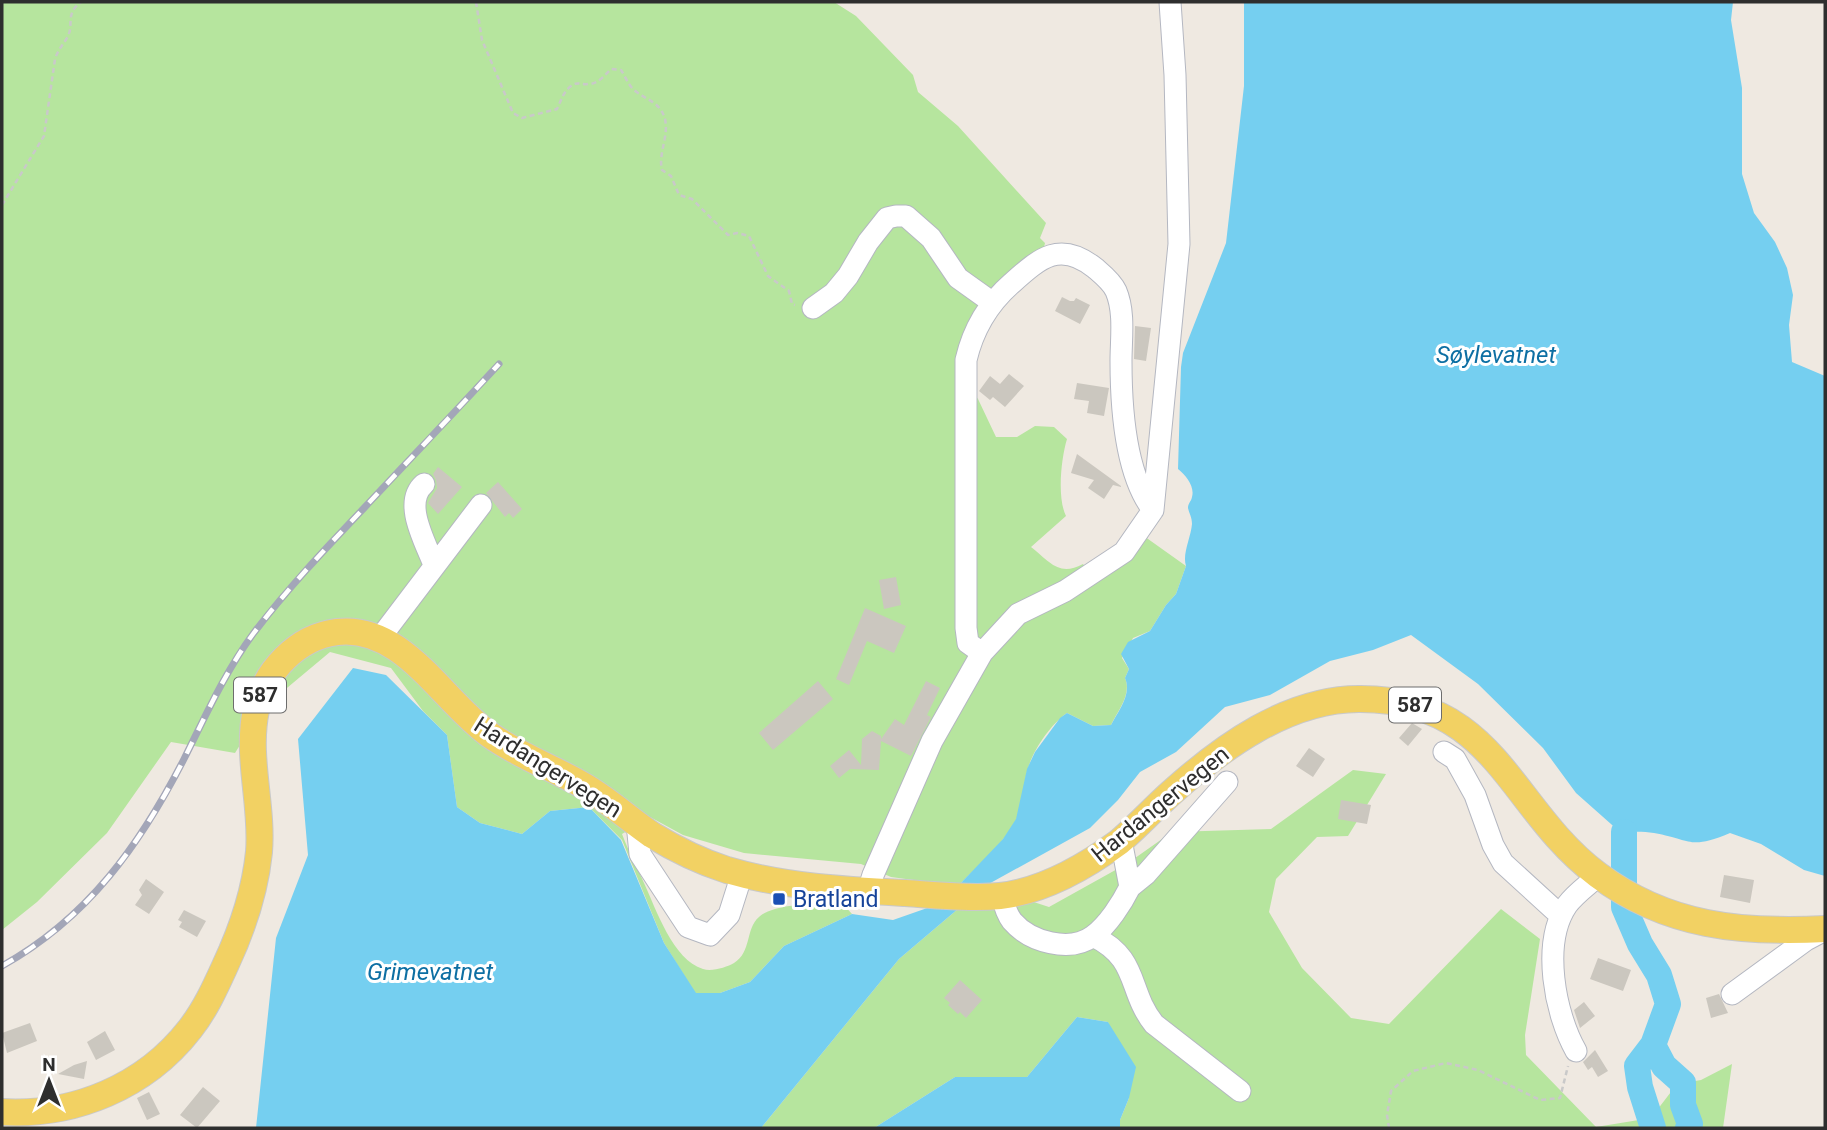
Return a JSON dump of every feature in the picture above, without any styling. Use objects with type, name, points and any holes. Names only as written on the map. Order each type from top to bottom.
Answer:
[{"type":"main road","name":"Hardangervegen","points":[[2,1112],[61,1109],[111,1092],[156,1064],[191,1028],[205,1008],[246,915],[255,879],[259,850],[253,732],[256,712],[268,678],[291,652],[319,636],[335,632],[351,632],[380,638],[406,655],[487,734],[589,788],[653,836],[723,869],[742,874],[826,888],[941,895],[992,896],[1047,883],[1069,873],[1121,840],[1195,772],[1242,738],[1314,705],[1348,699],[1380,699],[1413,704],[1446,718],[1471,736],[1495,758],[1555,834],[1598,875],[1632,897],[1696,922],[1765,931],[1825,929]]},
{"type":"street","points":[[868,891],[932,741],[982,653],[1018,614],[1065,592],[1124,552],[1153,510],[1179,244],[1175,75],[1170,2]]},
{"type":"street","points":[[813,308],[834,292],[848,276],[868,242],[887,218],[896,216],[906,216],[931,237],[958,278],[993,303]]},
{"type":"street","points":[[982,653],[968,643],[966,628],[966,360],[974,335],[993,303],[1039,260],[1054,254],[1078,256],[1108,280],[1116,290],[1125,429],[1141,494],[1153,510]]},
{"type":"street","points":[[424,484],[416,492],[414,503],[434,565]]},
{"type":"street","points":[[380,638],[481,505]]},
{"type":"street","points":[[1444,752],[1455,758],[1475,795],[1493,845],[1503,863],[1561,916]]},
{"type":"street","name":"Hardangervegen","points":[[1093,936],[1118,907],[1130,887],[1146,874],[1227,782]]},
{"type":"street","points":[[637,824],[640,854],[688,927],[710,935],[729,915],[742,874]]},
{"type":"street","points":[[1121,840],[1130,887]]},
{"type":"street","points":[[1576,1051],[1560,1016],[1553,971],[1554,948],[1561,916],[1573,898],[1598,875]]},
{"type":"street","points":[[992,896],[1013,922],[1040,940],[1071,944],[1093,936],[1106,942],[1121,956],[1130,970],[1147,1014],[1154,1024],[1240,1091]]},
{"type":"street","name":"Hardangervegen","points":[[1732,994],[1825,929]]},
{"type":"path","points":[[2,205],[44,136],[55,59],[68,36],[70,12],[81,2]]},
{"type":"path","points":[[476,2],[482,40],[513,113],[522,118],[556,109],[572,85],[589,84],[600,80],[611,69],[621,70],[631,88],[656,103],[665,120],[662,170],[671,176],[679,195],[692,199],[728,235],[737,233],[749,236],[768,276],[789,291],[792,304],[813,308]]},
{"type":"path","points":[[1389,1128],[1387,1115],[1391,1091],[1413,1071],[1446,1063],[1478,1070],[1541,1100],[1560,1097],[1564,1079],[1576,1051]]},
{"type":"green space","points":[[2,2],[834,2],[856,16],[913,75],[918,92],[958,126],[1046,223],[1040,238],[1045,243],[1043,252],[1021,266],[961,376],[978,399],[996,437],[1017,437],[1035,426],[1054,427],[1067,439],[1061,478],[1066,516],[1031,547],[1055,566],[1067,569],[1083,564],[1088,572],[1134,529],[1186,566],[1176,594],[1150,631],[1133,638],[1122,658],[1129,669],[1125,678],[1127,690],[1111,725],[1093,726],[1067,713],[1054,724],[1037,747],[1029,764],[1020,808],[1011,829],[958,886],[891,877],[861,864],[744,853],[683,835],[650,817],[622,834],[674,945],[692,964],[703,969],[723,967],[740,958],[755,922],[766,912],[787,906],[843,904],[852,914],[784,946],[750,982],[720,993],[695,993],[664,943],[622,840],[589,807],[550,811],[522,834],[480,823],[457,807],[447,735],[423,711],[391,668],[330,652],[263,708],[235,753],[171,742],[107,833],[37,902],[2,930]]},
{"type":"green space","points":[[1353,770],[1386,774],[1348,836],[1317,837],[1276,879],[1269,912],[1302,968],[1351,1018],[1389,1024],[1501,909],[1540,939],[1525,1035],[1526,1055],[1596,1127],[1651,1118],[1677,1084],[1701,1080],[1732,1064],[1723,1128],[1120,1128],[1120,1120],[1129,1098],[1108,1022],[1077,1017],[1027,1077],[955,1077],[874,1128],[761,1128],[899,959],[985,886],[1049,907],[1128,863],[1172,832],[1271,829]]},
{"type":"water","name":"Søylevatnet","points":[[1244,2],[1733,2],[1731,20],[1742,88],[1742,174],[1754,213],[1775,242],[1787,268],[1793,295],[1789,325],[1792,362],[1825,376],[1825,876],[1804,870],[1761,844],[1730,833],[1706,841],[1691,842],[1650,832],[1620,832],[1576,793],[1543,748],[1478,684],[1411,635],[1373,650],[1330,661],[1270,695],[1225,707],[1176,752],[1140,772],[1118,800],[1090,828],[985,886],[899,959],[761,1128],[256,1128],[276,938],[308,855],[298,739],[353,668],[386,675],[447,735],[457,807],[480,823],[522,834],[550,811],[589,807],[621,840],[664,943],[696,993],[720,993],[750,982],[784,946],[852,914],[893,920],[933,906],[958,886],[1003,839],[1016,819],[1027,769],[1035,752],[1060,718],[1067,713],[1093,726],[1111,725],[1124,702],[1127,690],[1125,678],[1129,669],[1121,654],[1128,642],[1150,631],[1176,594],[1186,566],[1185,556],[1192,524],[1188,506],[1193,493],[1189,482],[1178,469],[1181,367],[1183,353],[1226,243],[1244,86]]},
{"type":"water","points":[[1077,1017],[1108,1022],[1136,1067],[1120,1128],[874,1128],[955,1077],[1027,1077]]},
{"type":"building","points":[[1062,297],[1070,301],[1076,298],[1090,305],[1080,324],[1055,311]]},
{"type":"building","points":[[1135,326],[1151,328],[1146,361],[1134,359]]},
{"type":"building","points":[[1009,374],[1024,386],[1005,407],[993,397],[990,400],[979,391],[990,376],[1000,384]]},
{"type":"building","points":[[1077,383],[1109,388],[1104,416],[1087,413],[1089,401],[1074,399]]},
{"type":"building","points":[[1077,454],[1121,487],[1113,485],[1104,499],[1088,488],[1094,480],[1071,473]]},
{"type":"building","points":[[438,467],[462,487],[438,514],[428,503],[437,488],[433,474]]},
{"type":"building","points":[[498,482],[522,509],[513,518],[509,513],[505,517],[486,493]]},
{"type":"building","points":[[896,577],[901,605],[884,609],[879,580]]},
{"type":"building","points":[[865,608],[906,626],[894,653],[867,641],[849,685],[836,679]]},
{"type":"building","points":[[818,681],[833,699],[773,750],[759,733]]},
{"type":"building","points":[[926,681],[940,688],[927,715],[931,717],[911,756],[881,741],[879,770],[850,769],[839,778],[830,766],[849,750],[861,765],[862,739],[872,731],[881,736],[881,739],[895,719],[904,725]]},
{"type":"building","points":[[1412,723],[1422,729],[1408,746],[1399,738]]},
{"type":"building","points":[[1309,748],[1325,759],[1313,777],[1296,766]]},
{"type":"building","points":[[1341,800],[1371,805],[1367,824],[1338,819]]},
{"type":"building","points":[[1724,875],[1754,880],[1750,903],[1720,897]]},
{"type":"building","points":[[146,879],[164,892],[149,914],[135,905],[142,895],[139,890]]},
{"type":"building","points":[[184,910],[206,921],[197,937],[179,927],[182,922],[178,920]]},
{"type":"building","points":[[1598,958],[1631,970],[1623,991],[1590,979]]},
{"type":"building","points":[[960,980],[982,1000],[966,1018],[948,1005],[950,1003],[944,998]]},
{"type":"building","points":[[1719,994],[1728,1013],[1711,1018],[1706,998]]},
{"type":"building","points":[[1584,1002],[1595,1016],[1580,1028],[1574,1010]]},
{"type":"building","points":[[30,1023],[37,1041],[7,1053],[2,1033]]},
{"type":"building","points":[[105,1031],[115,1050],[96,1060],[87,1042]]},
{"type":"building","points":[[1595,1050],[1608,1071],[1598,1077],[1592,1067],[1588,1070],[1583,1062]]},
{"type":"building","points":[[87,1061],[84,1079],[58,1074],[74,1065]]},
{"type":"building","points":[[203,1087],[220,1101],[197,1128],[180,1115]]},
{"type":"building","points":[[149,1092],[160,1114],[147,1120],[137,1098]]},
{"type":"waterway","points":[[1624,832],[1624,907],[1640,944],[1659,975],[1668,1004],[1653,1045],[1664,1066],[1683,1083],[1683,1105],[1690,1124],[1688,1128]]},
{"type":"waterway","points":[[1653,1045],[1637,1066],[1640,1087],[1653,1128]]},
{"type":"railway","points":[[2,966],[61,925],[109,877],[130,850],[167,791],[224,679],[253,634],[321,553],[499,364]]},
{"type":"place","name":"Bratland","points":[[779,899]]},
{"type":"water label","name":"Grimevatnet","points":[[430,972]]}]
